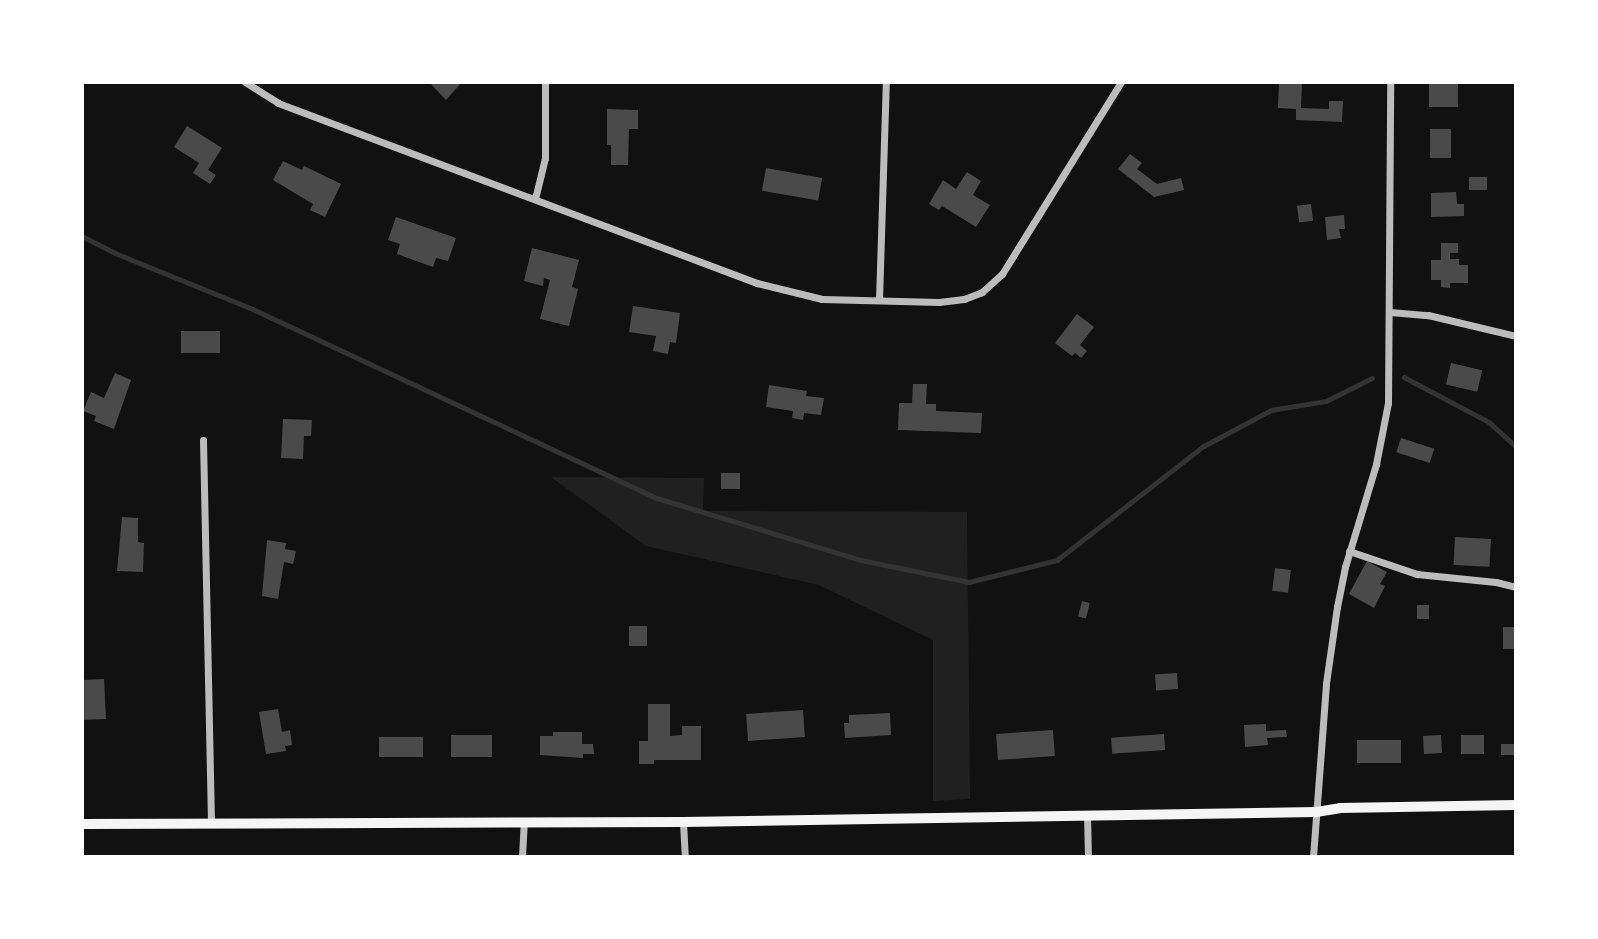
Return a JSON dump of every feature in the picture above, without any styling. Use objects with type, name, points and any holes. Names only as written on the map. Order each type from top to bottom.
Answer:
[{"type":"main road","points":[[82,824],[683,822],[1316,812],[1340,808],[1516,805]]},
{"type":"street","points":[[245,82],[278,103],[775,289],[815,298],[952,301],[972,296],[989,287],[1007,266],[1121,82]]},
{"type":"street","points":[[535,199],[545,158],[545,82]]},
{"type":"street","points":[[879,300],[886,82]]},
{"type":"street","points":[[1313,857],[1329,660],[1349,551],[1385,424],[1390,374],[1390,82]]},
{"type":"street","points":[[1390,312],[1428,315],[1516,336]]},
{"type":"street","points":[[203,440],[211,822]]},
{"type":"street","points":[[1349,551],[1417,574],[1496,582],[1516,587]]},
{"type":"street","points":[[1087,814],[1087,857]]},
{"type":"street","points":[[522,857],[524,822]]},
{"type":"street","points":[[683,822],[685,857]]},
{"type":"shaded area","points":[[551,477],[704,478],[703,511],[967,512],[970,799],[933,801],[933,640],[819,585],[646,546]]},
{"type":"building","points":[[429,82],[462,82],[446,100]]},
{"type":"building","points":[[1279,82],[1302,82],[1301,108],[1329,109],[1329,101],[1343,101],[1342,122],[1296,120],[1296,109],[1278,108]]},
{"type":"building","points":[[1429,82],[1458,82],[1458,107],[1429,107]]},
{"type":"building","points":[[607,109],[638,110],[638,129],[629,129],[628,165],[611,165],[611,145],[607,145]]},
{"type":"building","points":[[187,126],[222,148],[208,170],[216,175],[210,184],[193,173],[199,163],[174,147]]},
{"type":"building","points":[[1430,129],[1451,129],[1451,158],[1430,158]]},
{"type":"building","points":[[1130,154],[1142,163],[1137,169],[1157,184],[1181,178],[1184,190],[1154,197],[1118,169]]},
{"type":"building","points":[[283,161],[302,170],[304,166],[341,184],[325,217],[310,210],[313,204],[273,180]]},
{"type":"building","points":[[766,168],[822,178],[818,201],[762,191]]},
{"type":"building","points":[[967,172],[981,181],[973,195],[990,205],[976,227],[942,206],[939,210],[929,204],[943,180],[956,189]]},
{"type":"building","points":[[1469,177],[1487,177],[1487,190],[1469,190]]},
{"type":"building","points":[[1456,192],[1457,204],[1464,204],[1464,216],[1431,217],[1431,193]]},
{"type":"building","points":[[1311,204],[1313,221],[1299,223],[1297,206]]},
{"type":"building","points":[[1344,215],[1345,229],[1339,229],[1341,238],[1327,240],[1325,217]]},
{"type":"building","points":[[396,217],[456,238],[448,261],[436,258],[433,267],[397,254],[400,244],[388,240]]},
{"type":"building","points":[[1441,243],[1458,243],[1458,253],[1450,253],[1450,259],[1459,259],[1459,265],[1468,265],[1468,283],[1450,283],[1450,288],[1441,287],[1441,280],[1431,280],[1431,260],[1441,260]]},
{"type":"building","points":[[532,248],[579,260],[572,287],[578,289],[569,326],[540,319],[550,280],[544,278],[543,286],[524,281]]},
{"type":"building","points":[[633,306],[680,313],[676,343],[670,342],[668,354],[653,351],[656,336],[629,332]]},
{"type":"building","points":[[1077,314],[1094,327],[1080,345],[1087,351],[1081,358],[1075,353],[1072,356],[1055,343]]},
{"type":"building","points":[[181,331],[220,331],[220,353],[181,353]]},
{"type":"building","points":[[1451,363],[1482,370],[1477,392],[1446,384]]},
{"type":"building","points":[[115,373],[131,380],[114,429],[94,421],[96,416],[83,411],[91,392],[104,398]]},
{"type":"building","points":[[913,384],[927,384],[926,404],[936,404],[936,411],[982,413],[981,433],[898,430],[899,403],[912,403]]},
{"type":"building","points":[[769,385],[807,391],[806,396],[824,398],[821,415],[804,413],[803,420],[792,418],[793,411],[766,407]]},
{"type":"building","points":[[283,419],[312,420],[311,436],[304,436],[303,459],[281,458]]},
{"type":"building","points":[[1401,438],[1434,449],[1430,463],[1396,452]]},
{"type":"building","points":[[721,473],[740,473],[740,489],[721,489]]},
{"type":"building","points":[[122,517],[138,518],[138,542],[144,543],[143,572],[117,571]]},
{"type":"building","points":[[1455,537],[1491,539],[1489,567],[1454,565]]},
{"type":"building","points":[[267,540],[286,543],[285,549],[296,551],[293,564],[284,562],[278,599],[262,596]]},
{"type":"building","points":[[1367,561],[1387,572],[1380,584],[1385,586],[1374,608],[1349,594]]},
{"type":"building","points":[[1275,568],[1291,570],[1288,593],[1272,591]]},
{"type":"building","points":[[1082,601],[1090,603],[1086,618],[1078,617]]},
{"type":"building","points":[[1417,605],[1429,605],[1429,619],[1417,619]]},
{"type":"building","points":[[629,626],[647,626],[647,646],[629,646]]},
{"type":"building","points":[[1503,627],[1516,627],[1516,649],[1503,649]]},
{"type":"building","points":[[1177,673],[1178,689],[1156,690],[1155,675]]},
{"type":"building","points":[[104,679],[106,719],[82,720],[84,680]]},
{"type":"building","points":[[648,704],[670,704],[670,736],[682,735],[682,726],[701,726],[701,760],[654,760],[654,764],[639,764],[639,741],[648,741]]},
{"type":"building","points":[[278,709],[282,732],[290,730],[292,745],[285,746],[286,751],[266,754],[259,712]]},
{"type":"building","points":[[803,710],[805,737],[748,741],[746,714]]},
{"type":"building","points":[[890,713],[891,735],[845,738],[844,723],[849,723],[849,715]]},
{"type":"building","points":[[1266,724],[1266,731],[1286,730],[1287,737],[1267,738],[1268,745],[1245,747],[1244,725]]},
{"type":"building","points":[[1053,730],[1055,756],[998,760],[996,734]]},
{"type":"building","points":[[553,732],[582,732],[582,744],[593,744],[594,754],[583,754],[583,758],[540,755],[540,736],[553,736]]},
{"type":"building","points":[[1164,734],[1165,750],[1112,754],[1111,738]]},
{"type":"building","points":[[451,735],[492,735],[492,757],[451,757]]},
{"type":"building","points":[[1441,735],[1442,753],[1424,754],[1423,736]]},
{"type":"building","points":[[1461,735],[1484,735],[1484,754],[1461,754]]},
{"type":"building","points":[[379,737],[423,737],[423,757],[379,757]]},
{"type":"building","points":[[1357,740],[1401,740],[1401,763],[1357,763]]},
{"type":"building","points":[[1501,744],[1516,744],[1516,755],[1501,755]]},
{"type":"waterway","points":[[82,236],[115,253],[253,309],[657,498],[861,560],[969,582],[1057,560],[1202,447],[1271,410],[1326,401],[1372,378]]},
{"type":"waterway","points":[[1404,377],[1489,422],[1516,446]]}]
